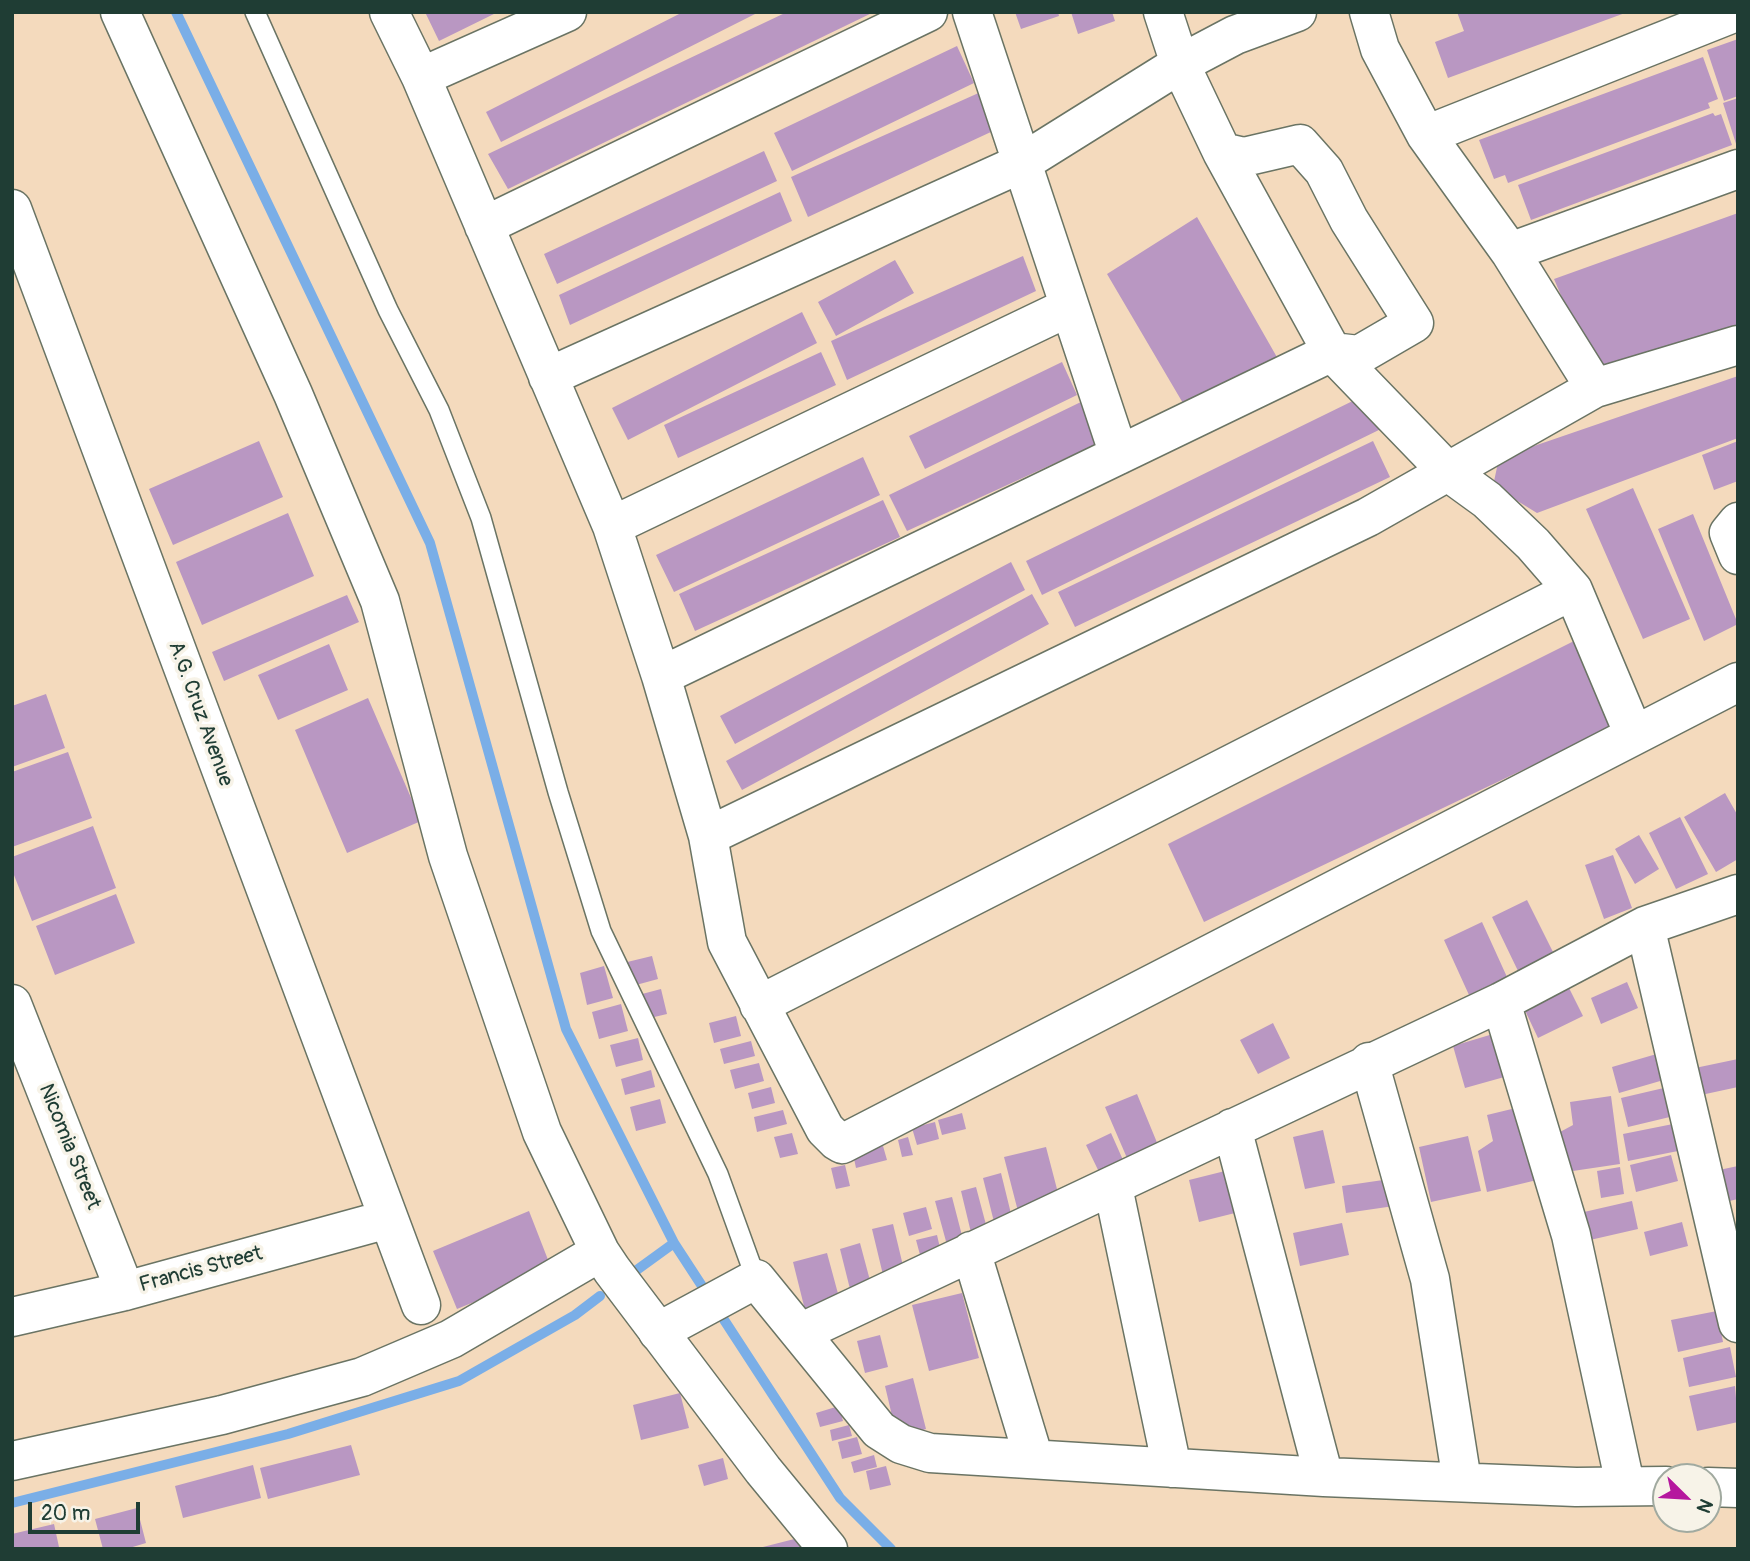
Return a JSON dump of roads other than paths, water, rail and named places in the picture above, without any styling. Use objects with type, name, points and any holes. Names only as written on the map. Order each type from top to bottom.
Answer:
[{"type":"street","points":[[120,12],[293,394],[380,601],[448,856],[541,1132],[600,1252],[672,1324],[828,1549]]},
{"type":"street","points":[[389,12],[421,77],[612,526],[661,676],[708,836],[727,942],[825,1129],[842,1144],[1738,681]]},
{"type":"street","points":[[421,77],[567,12]]},
{"type":"street","points":[[484,226],[928,12]]},
{"type":"street","points":[[972,12],[1020,164],[1119,455]]},
{"type":"street","points":[[1163,12],[1180,64],[1222,152],[1332,352],[1447,471],[1487,500],[1534,544],[1573,590],[1634,735]]},
{"type":"street","points":[[548,377],[1020,164],[1180,64],[1235,35],[1297,12]]},
{"type":"street","points":[[1369,12],[1380,50],[1426,135],[1510,252],[1595,388]]},
{"type":"street","points":[[1426,135],[1736,12]]},
{"type":"street","points":[[661,676],[1332,352],[1359,355],[1414,323],[1349,220],[1324,171],[1300,144],[1244,157],[1222,152]]},
{"type":"street","points":[[1510,252],[1738,169]]},
{"type":"street","name":"A.G. Cruz Avenue","points":[[12,209],[421,1305]]},
{"type":"street","points":[[612,526],[1069,307]]},
{"type":"street","points":[[708,836],[1368,517],[1595,388],[1738,345]]},
{"type":"street","points":[[1738,522],[1729,533],[1738,555]]},
{"type":"street","points":[[759,1005],[1573,590]]},
{"type":"street","points":[[800,1333],[1113,1187],[1369,1062],[1501,1002],[1645,926],[1738,894]]},
{"type":"street","points":[[1645,926],[1738,1323]]},
{"type":"street","points":[[1501,1002],[1571,1235],[1625,1485]]},
{"type":"street","name":"Nicomia Street","points":[[12,1004],[125,1291]]},
{"type":"street","points":[[1369,1062],[1430,1279],[1462,1481]]},
{"type":"street","points":[[1232,1128],[1324,1477]]},
{"type":"street","points":[[1113,1187],[1172,1468]]},
{"type":"street","name":"Francis Street","points":[[12,1317],[125,1291],[388,1219]]},
{"type":"street","points":[[971,1251],[1034,1459]]},
{"type":"street","points":[[12,1461],[222,1415],[362,1377],[451,1339],[600,1252]]},
{"type":"street","points":[[672,1324],[751,1281],[800,1333],[879,1430],[901,1444],[930,1452],[1324,1477],[1576,1488],[1652,1486]]},
{"type":"lane","points":[[255,12],[388,310],[439,410],[481,519],[558,792],[601,931],[718,1174],[751,1281]]},
{"type":"waterway","points":[[176,12],[430,543],[566,1029],[674,1243],[840,1498],[891,1549]]},
{"type":"waterway","points":[[634,1272],[674,1243]]},
{"type":"waterway","points":[[12,1503],[288,1434],[459,1381],[575,1315],[600,1296]]}]
